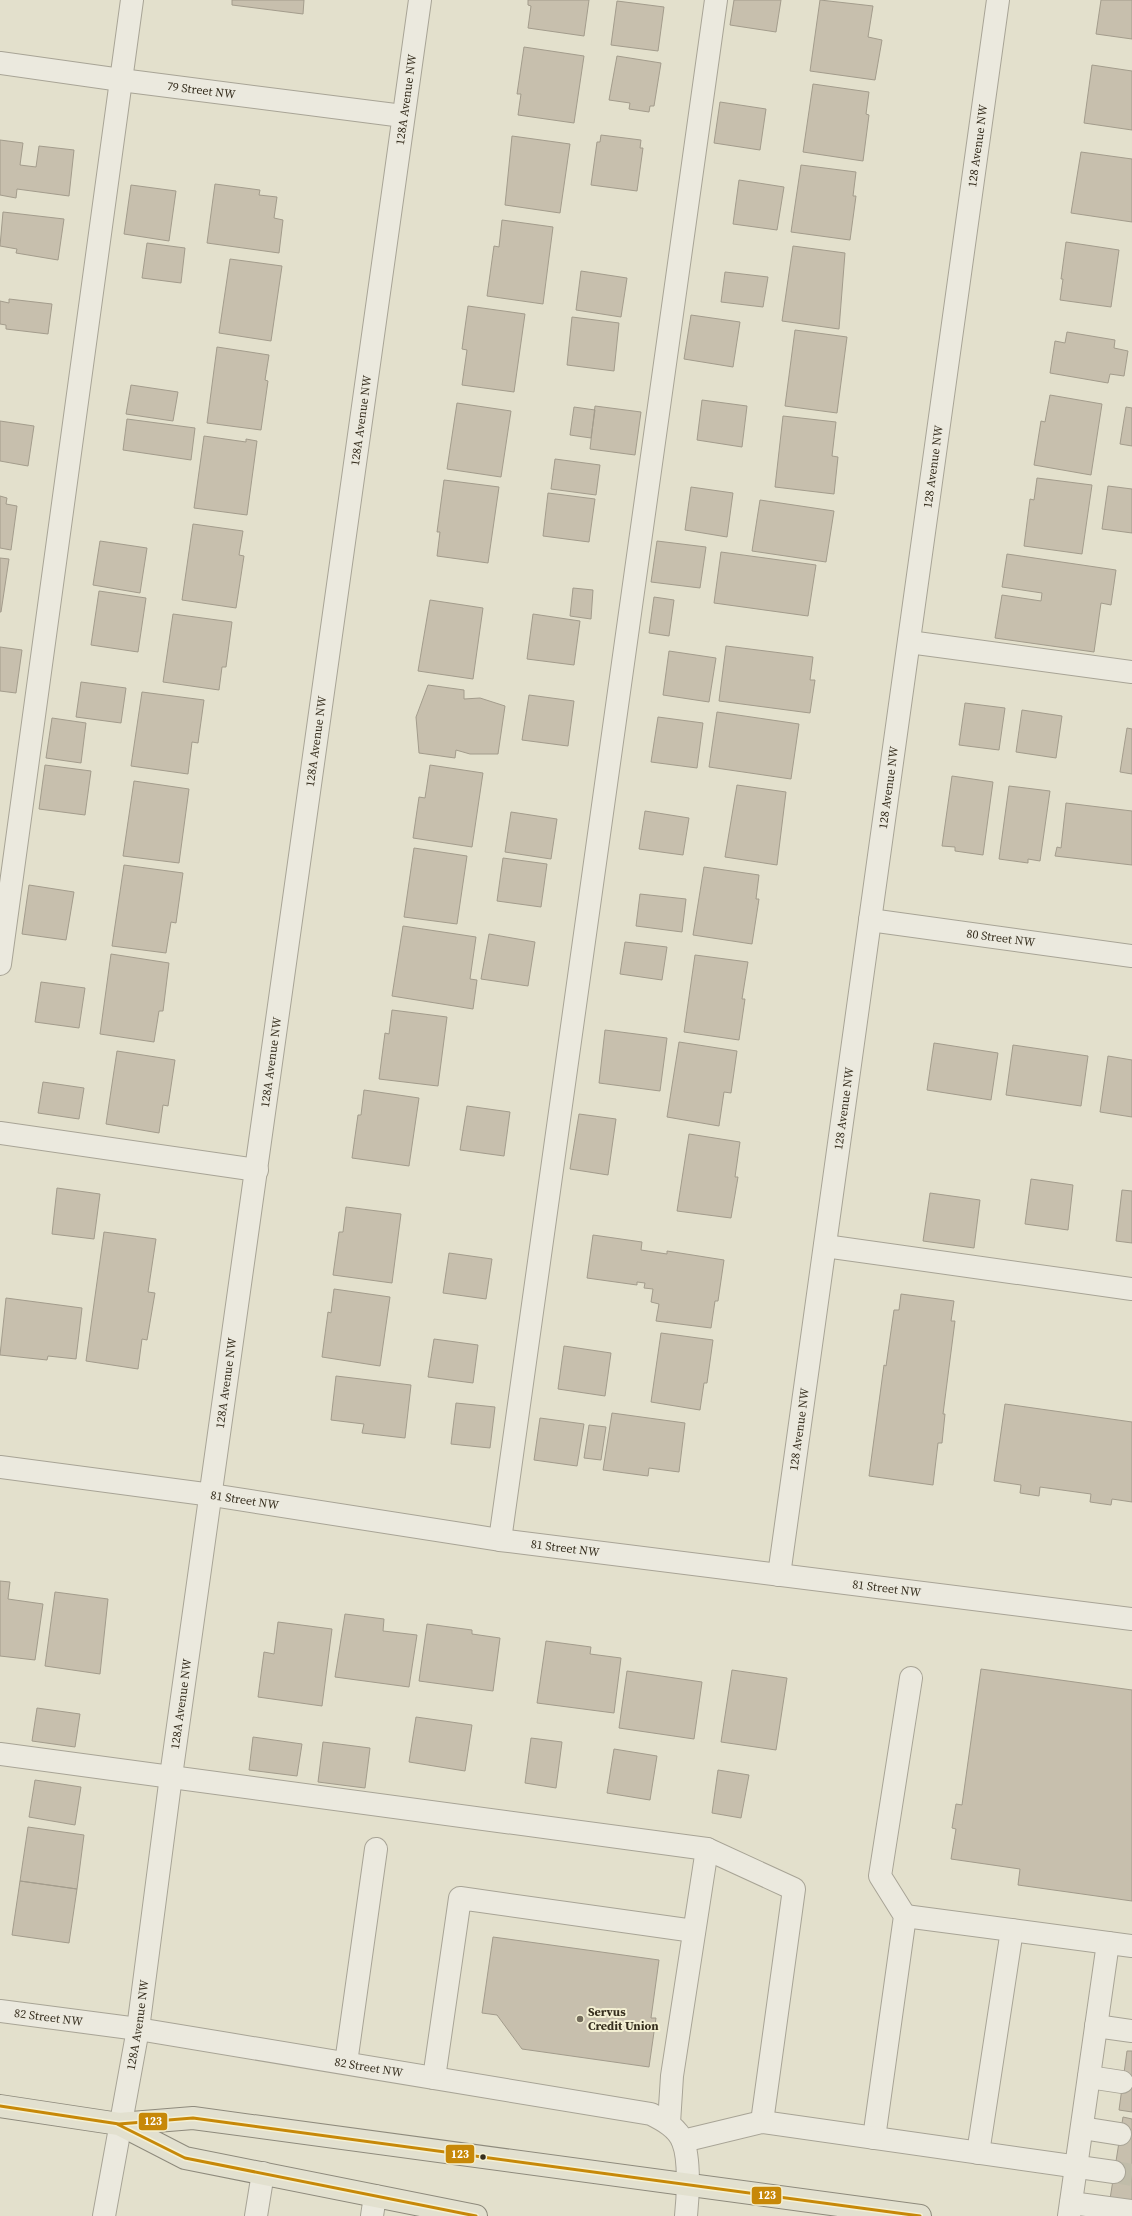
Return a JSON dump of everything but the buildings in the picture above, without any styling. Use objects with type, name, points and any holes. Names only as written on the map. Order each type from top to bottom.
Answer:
[{"type":"main road","points":[[0,2106],[119,2124],[194,2118],[920,2216]]},
{"type":"main road","points":[[119,2124],[185,2158],[263,2173],[374,2206],[476,2216]]},
{"type":"street","points":[[0,964],[132,0]]},
{"type":"street","name":"128A Avenue NW","points":[[104,2216],[119,2124],[138,2029],[171,1776],[212,1495],[420,0]]},
{"type":"street","points":[[500,1540],[716,0]]},
{"type":"street","name":"128 Avenue NW","points":[[779,1575],[998,0]]},
{"type":"street","name":"79 Street NW","points":[[0,63],[403,116]]},
{"type":"street","points":[[909,642],[1132,672]]},
{"type":"street","name":"80 Street NW","points":[[870,920],[1132,956]]},
{"type":"street","points":[[0,1133],[257,1170]]},
{"type":"street","points":[[825,1246],[1132,1289]]},
{"type":"street","name":"81 Street NW","points":[[0,1467],[212,1495],[500,1540],[1132,1619]]},
{"type":"street","points":[[874,2138],[905,1916],[880,1876],[911,1678]]},
{"type":"street","points":[[0,1754],[706,1849],[794,1889],[762,2122]]},
{"type":"street","points":[[346,2063],[376,1849]]},
{"type":"street","points":[[669,2123],[672,2076],[706,1849]]},
{"type":"street","points":[[434,2078],[460,1898],[694,1931]]},
{"type":"street","points":[[905,1916],[1132,1946]]},
{"type":"street","points":[[978,2153],[1012,1930]]},
{"type":"street","points":[[1108,1943],[1070,2209],[1132,2211]]},
{"type":"street","name":"82 Street NW","points":[[0,2011],[138,2029],[651,2114],[669,2123],[683,2141]]},
{"type":"street","points":[[1096,2026],[1132,2031]]},
{"type":"street","points":[[1089,2077],[1122,2082]]},
{"type":"street","points":[[686,2216],[688,2184],[683,2141],[762,2122],[1114,2172]]},
{"type":"street","points":[[1082,2128],[1120,2134]]},
{"type":"street","points":[[256,2216],[263,2173]]},
{"type":"tunnel","points":[[1114,2172],[1132,2175]]},
{"type":"transit line","name":"123","points":[[0,2106],[119,2124],[193,2118],[920,2216]]},
{"type":"transit line","name":"123","points":[[117,2124],[185,2158],[476,2216]]},
{"type":"place","name":"Servus Credit Union","points":[[580,2019]]}]
